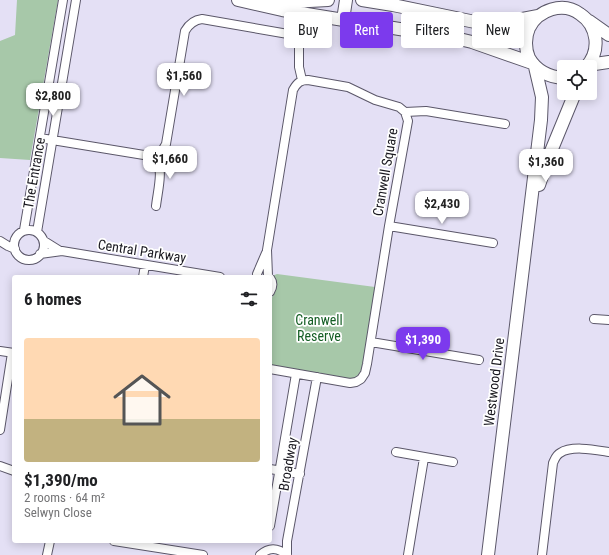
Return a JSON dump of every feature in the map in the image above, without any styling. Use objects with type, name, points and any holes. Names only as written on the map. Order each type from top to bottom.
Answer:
[{"type":"main road","points":[[238,0],[282,10],[340,20]]},
{"type":"main road","points":[[244,0],[280,2],[328,0]]},
{"type":"main road","points":[[344,12],[346,0]]},
{"type":"main road","points":[[362,0],[475,22],[488,23],[500,23],[539,15],[556,8],[565,8],[573,10],[609,35]]},
{"type":"main road","name":"Westwood Drive","points":[[488,555],[542,108],[542,97],[533,65],[528,55],[526,38],[530,26],[539,15],[545,0]]},
{"type":"main road","points":[[576,0],[595,35],[595,51],[591,60]]},
{"type":"main road","points":[[393,28],[472,42],[533,65],[543,73],[557,77]]},
{"type":"main road","points":[[597,64],[609,62]]},
{"type":"main road","name":"Westwood Drive","points":[[530,213],[547,161],[572,100]]},
{"type":"street","name":"The Entrance","points":[[24,230],[63,0]]},
{"type":"street","name":"The Entrance","points":[[37,232],[76,0]]},
{"type":"street","points":[[40,138],[157,156],[166,144],[185,31],[188,25],[196,19],[202,19],[288,34],[294,37],[299,46],[299,67],[302,80],[293,90],[267,250],[269,275]]},
{"type":"street","name":"Cranwell Square","points":[[272,369],[350,383],[361,379],[364,373],[371,342],[389,226],[408,121],[405,112],[399,107],[375,100],[348,87],[313,80],[302,80]]},
{"type":"street","points":[[405,112],[426,111],[505,124]]},
{"type":"street","points":[[156,206],[161,174],[157,156]]},
{"type":"street","points":[[389,226],[493,243]]},
{"type":"street","points":[[0,241],[16,237],[24,230],[30,230],[37,232],[41,236],[44,241],[44,248],[36,258],[23,258],[18,255],[15,249],[14,244],[16,237]]},
{"type":"street","points":[[0,241],[15,249]]},
{"type":"street","name":"Central Parkway","points":[[44,241],[60,251]]},
{"type":"street","points":[[255,275],[267,250]]},
{"type":"street","name":"Central Parkway","points":[[40,254],[60,251],[209,275]]},
{"type":"street","points":[[144,275],[146,264]]},
{"type":"street","points":[[255,275],[261,273],[265,275]]},
{"type":"street","points":[[594,319],[609,320]]},
{"type":"street","points":[[371,342],[479,360]]},
{"type":"street","points":[[0,350],[12,353]]},
{"type":"street","points":[[0,430],[12,359]]},
{"type":"street","name":"Broadway","points":[[272,515],[296,374]]},
{"type":"street","name":"Broadway","points":[[287,555],[287,541],[317,377]]},
{"type":"street","points":[[542,555],[553,463],[555,458],[560,453],[572,449],[609,452]]},
{"type":"street","points":[[396,452],[453,462]]},
{"type":"street","points":[[408,555],[424,458]]},
{"type":"street","points":[[0,466],[12,470]]},
{"type":"street","points":[[272,469],[300,474]]},
{"type":"street","points":[[47,555],[50,543]]},
{"type":"street","points":[[127,543],[203,555]]},
{"type":"street","points":[[262,551],[277,549],[287,555]]},
{"type":"green space","points":[[17,0],[58,0],[30,160],[0,158],[0,41],[15,35]]},
{"type":"green space","name":"Cranwell Reserve","points":[[277,274],[375,287],[362,369],[356,378],[347,381],[272,368],[272,298],[276,286],[272,276]]}]
